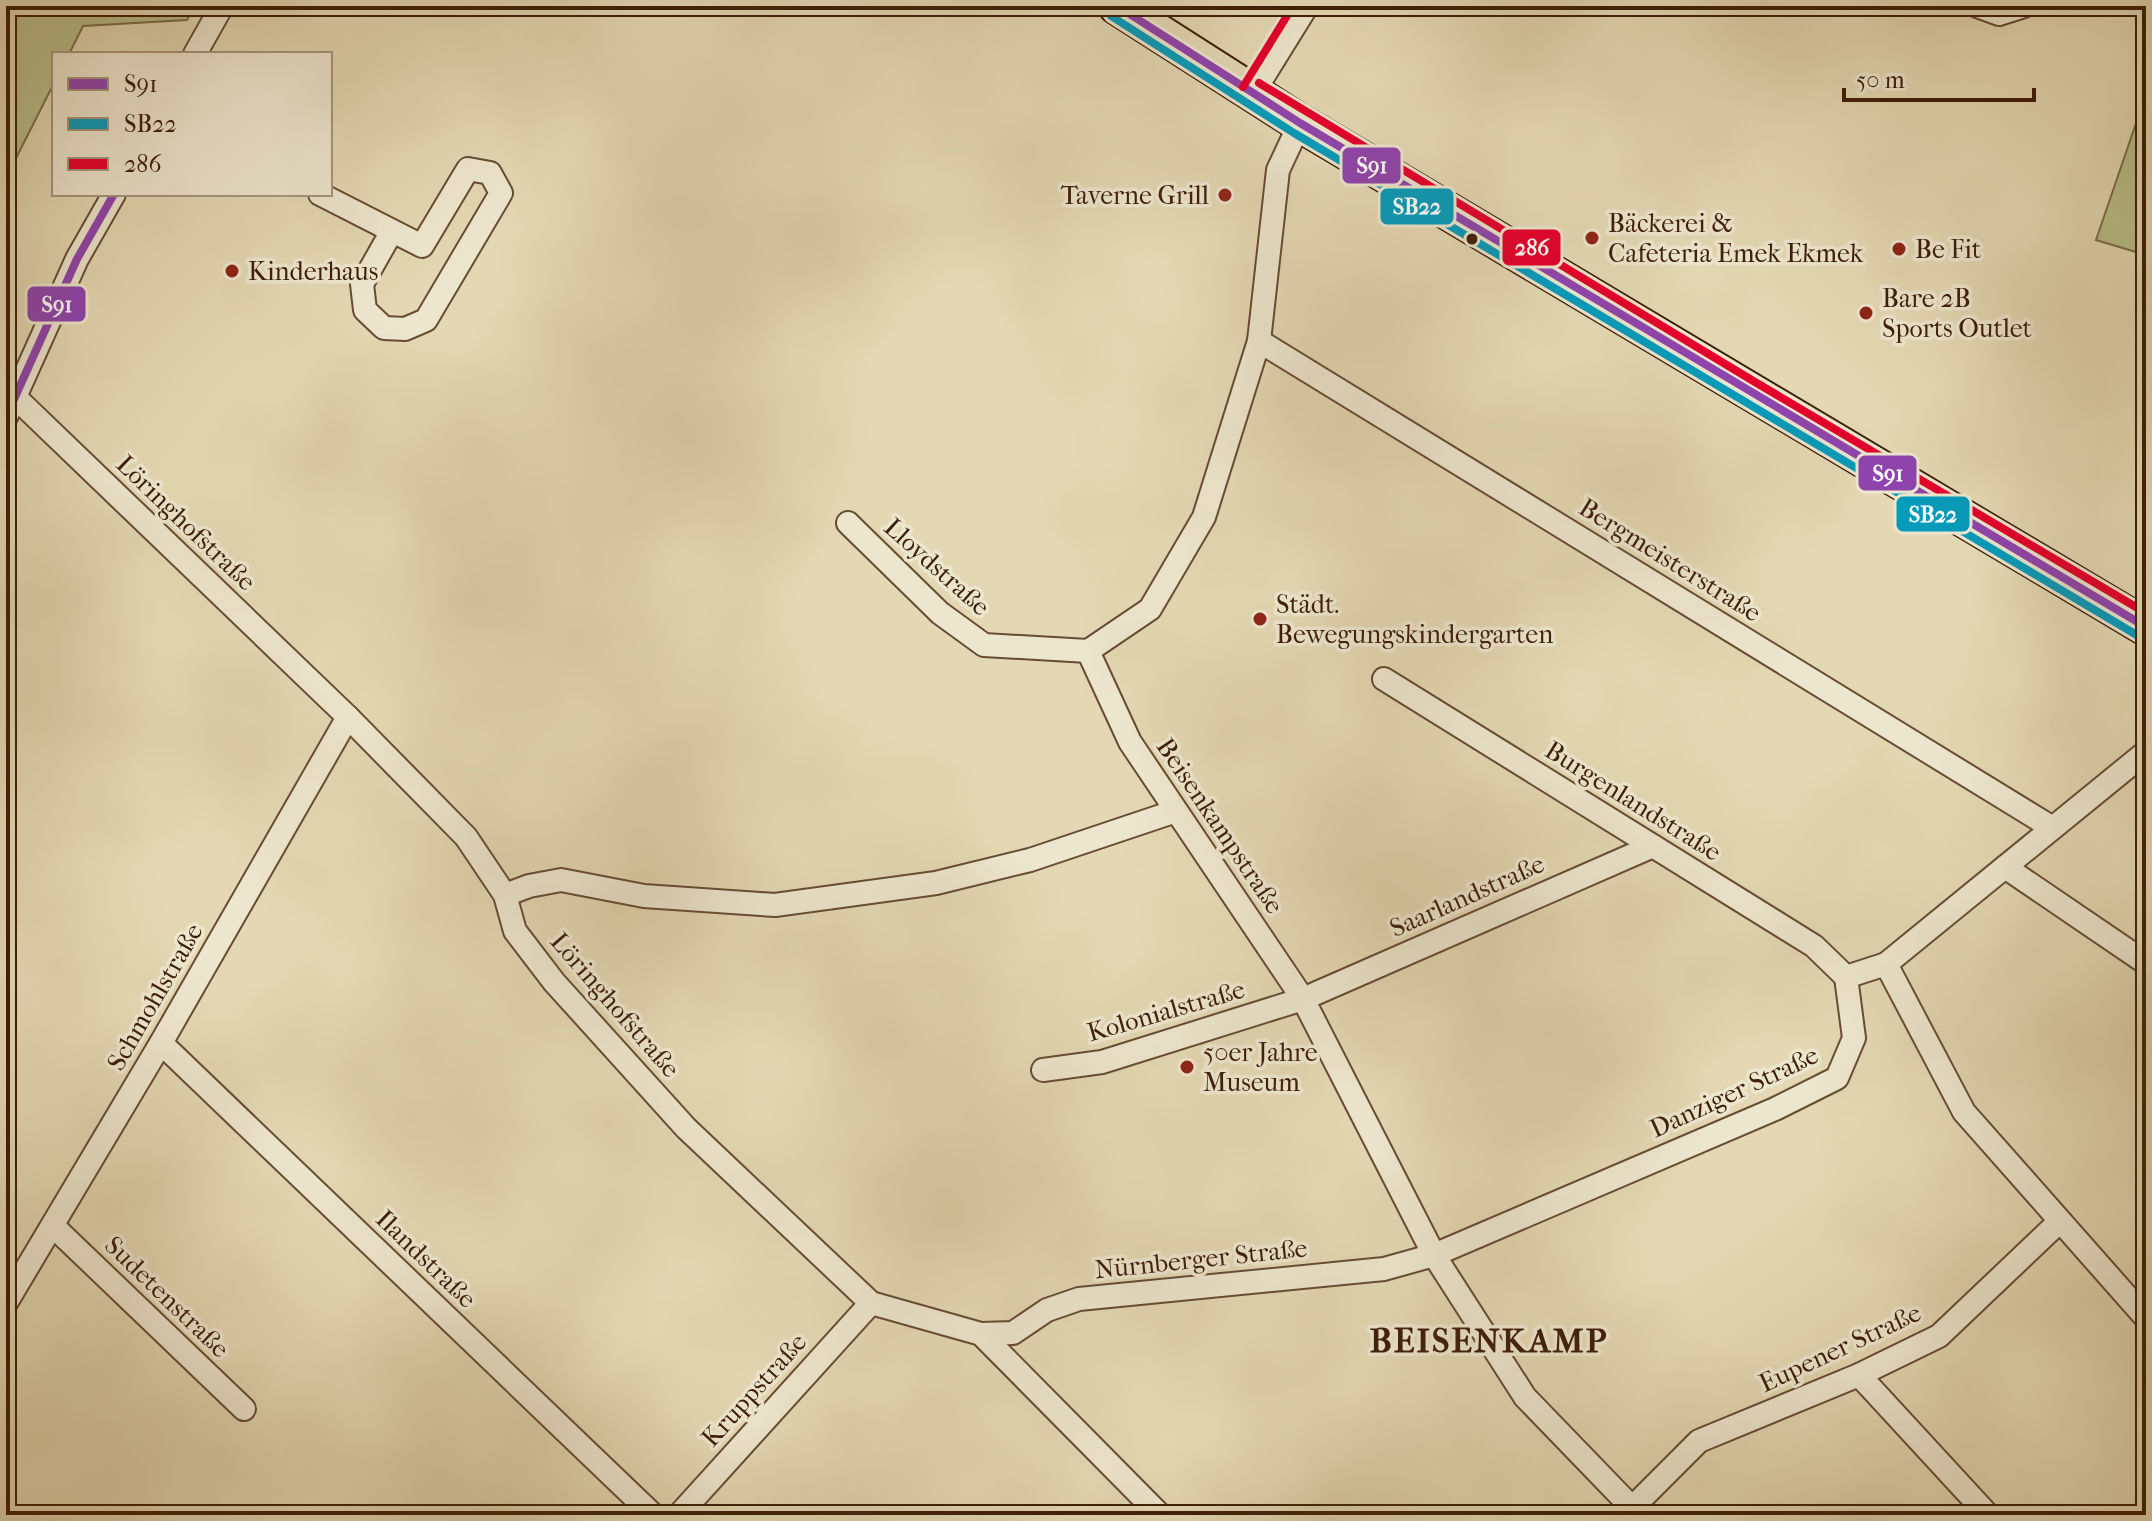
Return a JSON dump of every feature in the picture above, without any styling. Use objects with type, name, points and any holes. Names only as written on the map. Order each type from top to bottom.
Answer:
[{"type":"main road","points":[[1117,6],[1300,123],[2146,627]]},
{"type":"street","points":[[196,52],[222,6]]},
{"type":"street","points":[[1253,93],[1307,6]]},
{"type":"street","points":[[1977,6],[1999,14],[2024,6]]},
{"type":"street","points":[[1088,651],[1150,609],[1204,517],[1259,341],[1278,170],[1300,123]]},
{"type":"street","points":[[324,196],[422,246],[468,169],[490,173],[501,193],[426,320],[405,329],[384,328],[365,310],[362,284],[392,231]]},
{"type":"street","points":[[10,407],[77,259],[113,196]]},
{"type":"street","name":"Bergmeisterstraße","points":[[1259,341],[2051,827]]},
{"type":"street","name":"Löringhofstraße","points":[[10,407],[348,717],[466,837],[505,895],[515,931],[554,982],[686,1128],[871,1303],[981,1334],[1160,1515]]},
{"type":"street","name":"Lloydstraße","points":[[848,523],[940,613],[984,645],[1088,651]]},
{"type":"street","name":"Beisenkampstraße","points":[[1088,651],[1130,742],[1303,999],[1434,1255],[1525,1397],[1636,1511]]},
{"type":"street","name":"Burgenlandstraße","points":[[1384,679],[1814,946],[1846,977]]},
{"type":"street","name":"Schmohlstraße","points":[[6,1303],[161,1043],[348,717]]},
{"type":"street","points":[[1846,977],[1886,964],[2146,752]]},
{"type":"street","points":[[505,895],[529,886],[561,880],[644,896],[775,905],[936,883],[1030,860],[1176,811]]},
{"type":"street","name":"Saarlandstraße","points":[[1303,999],[1653,846]]},
{"type":"street","points":[[2005,867],[2146,963]]},
{"type":"street","points":[[1886,964],[1964,1112],[2146,1318]]},
{"type":"street","name":"Danziger Straße","points":[[1434,1255],[1775,1109],[1837,1078],[1854,1038],[1846,977]]},
{"type":"street","name":"Kolonialstraße","points":[[1043,1070],[1102,1062],[1303,999]]},
{"type":"street","name":"Ilandstraße","points":[[161,1043],[653,1515]]},
{"type":"street","name":"Eupener Straße","points":[[1636,1511],[1699,1441],[1859,1375],[1939,1336],[2060,1221]]},
{"type":"street","name":"Sudetenstraße","points":[[53,1226],[244,1409]]},
{"type":"street","name":"Nürnberger Straße","points":[[981,1334],[1013,1333],[1047,1310],[1079,1299],[1384,1269],[1434,1255]]},
{"type":"street","name":"Kruppstraße","points":[[679,1515],[871,1303]]},
{"type":"street","points":[[1859,1375],[1988,1515]]},
{"type":"green space","points":[[6,6],[195,6],[187,20],[83,26],[70,52],[52,52],[52,87],[6,178]]},
{"type":"green space","points":[[2146,94],[2146,255],[2096,240]]},
{"type":"transit line","name":"S91","points":[[1117,6],[1300,123],[2146,627]]},
{"type":"transit line","name":"286","points":[[1243,87],[1293,6]]},
{"type":"transit line","name":"SB22","points":[[1111,16],[1294,133],[2140,637]]},
{"type":"transit line","name":"286","points":[[1259,83],[2146,613]]},
{"type":"transit line","name":"S91","points":[[6,417],[77,259],[113,196]]},
{"type":"place","name":"Taverne Grill","points":[[1225,195]]},
{"type":"place","name":"Bäckerei & Cafeteria Emek Ekmek","points":[[1592,238]]},
{"type":"place","name":"Be Fit","points":[[1899,249]]},
{"type":"place","name":"Kinderhaus","points":[[232,271]]},
{"type":"place","name":"Bare 2B Sports Outlet","points":[[1866,313]]},
{"type":"place","name":"Städt. Bewegungskindergarten","points":[[1260,619]]},
{"type":"place","name":"50er Jahre Museum","points":[[1187,1067]]},
{"type":"district","name":"BEISENKAMP","points":[[1489,1341]]}]
